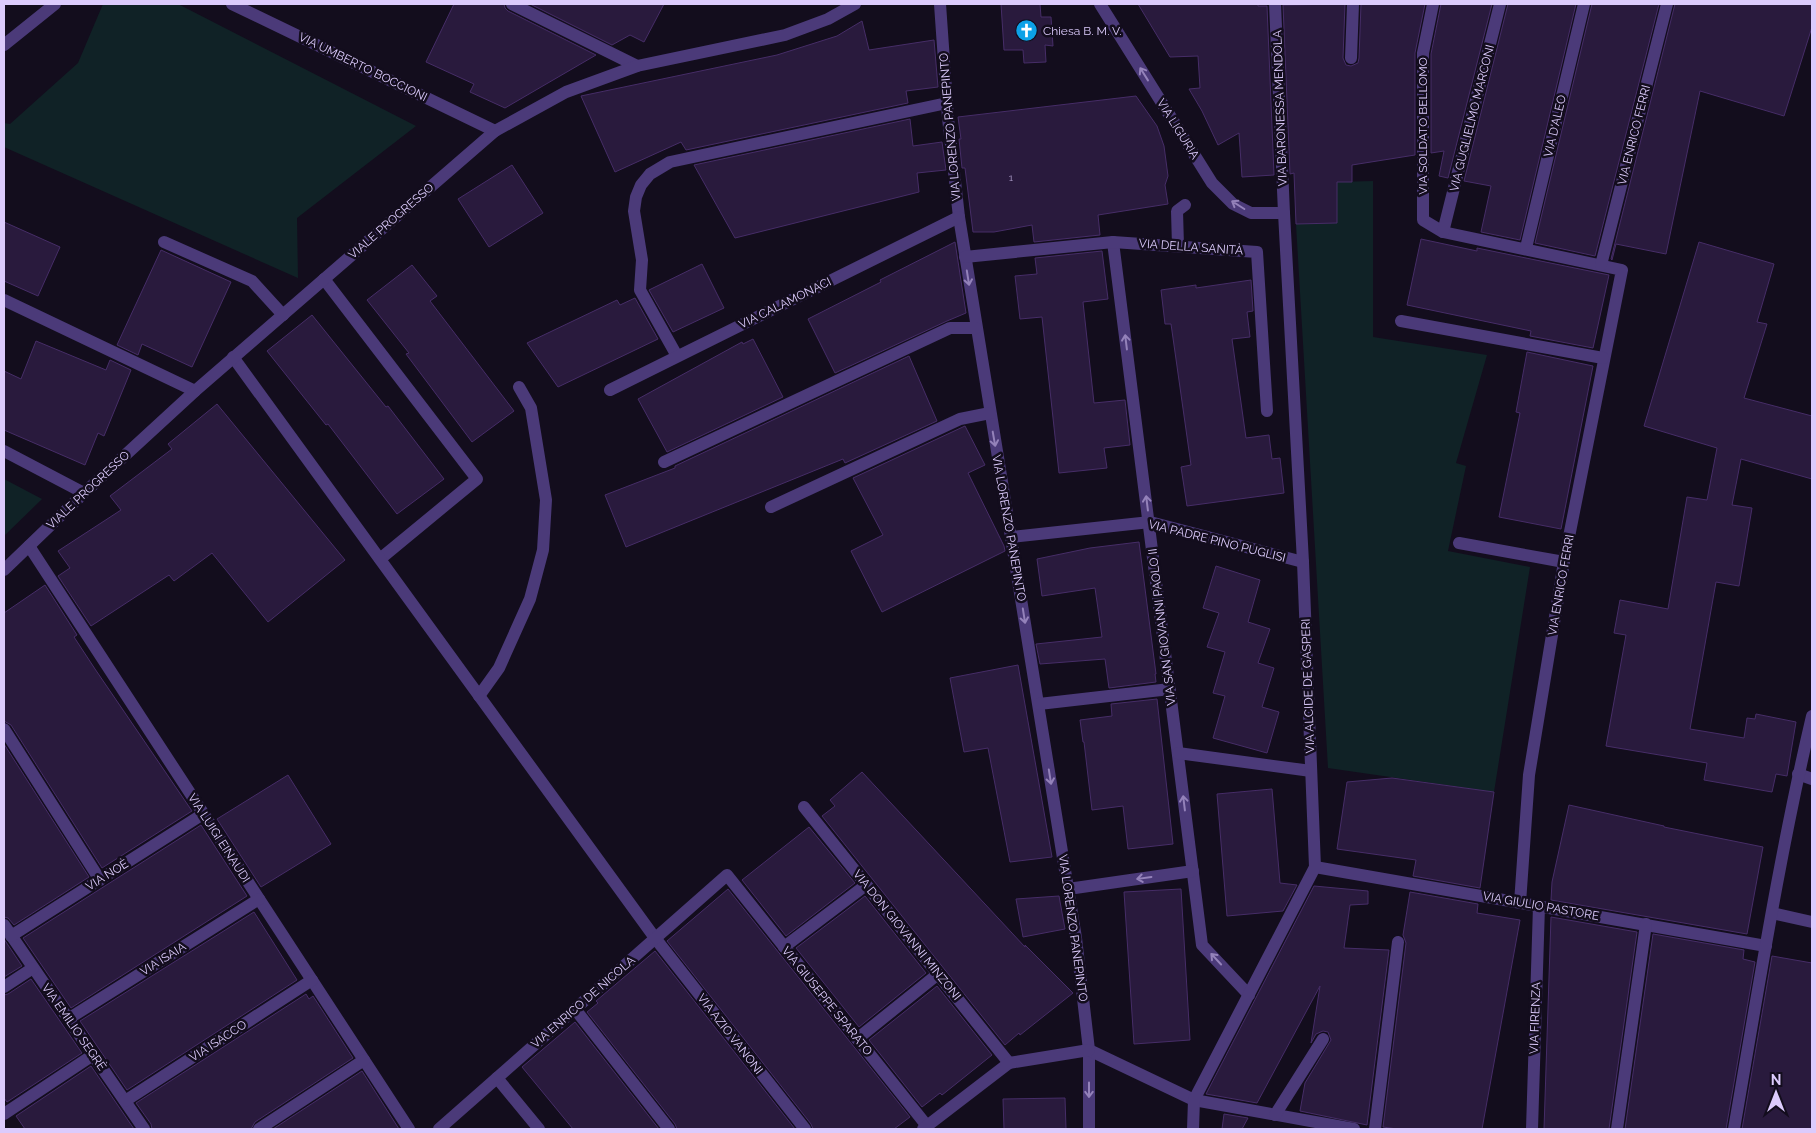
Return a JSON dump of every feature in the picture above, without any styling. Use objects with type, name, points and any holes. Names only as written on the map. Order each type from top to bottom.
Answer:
[{"type":"street","points":[[4,45],[54,4]]},
{"type":"street","name":"VIA UMBERTO BOCCIONI","points":[[232,4],[495,131]]},
{"type":"street","points":[[512,4],[637,66]]},
{"type":"street","name":"VIALE PROGRESSO","points":[[4,570],[84,493],[233,357],[495,131],[566,92],[637,66],[785,35],[828,19],[855,4]]},
{"type":"street","name":"VIA LORENZO PANEPINTO","points":[[940,4],[947,103],[959,217],[1076,938],[1089,1050],[1089,1129]]},
{"type":"street","name":"VIA LIGURIA","points":[[1100,4],[1212,183],[1233,204],[1251,213],[1284,213]]},
{"type":"street","name":"VIA BARONESSA MENDOLA","points":[[1275,4],[1284,213]]},
{"type":"street","points":[[1351,58],[1353,4]]},
{"type":"street","name":"VIA SOLDATO BELLOMO","points":[[1433,4],[1423,53],[1423,220],[1443,232]]},
{"type":"street","name":"VIA GUGLIELMO MARCONI","points":[[1443,232],[1500,4]]},
{"type":"street","name":"VIA D'ALEO","points":[[1526,248],[1584,4]]},
{"type":"street","name":"VIA ENRICO FERRI","points":[[1520,903],[1529,775],[1564,562],[1622,270],[1601,266],[1667,4]]},
{"type":"street","points":[[677,356],[640,290],[642,260],[634,211],[636,197],[641,185],[650,174],[670,162],[947,103]]},
{"type":"street","points":[[1178,246],[1177,211],[1185,206]]},
{"type":"street","name":"VIA ALCIDE DE GASPERI","points":[[1193,1129],[1194,1100],[1315,867],[1303,562],[1284,213]]},
{"type":"street","name":"VIA CALAMONACI","points":[[610,390],[959,217]]},
{"type":"street","points":[[1443,232],[1526,248],[1601,266]]},
{"type":"street","points":[[164,242],[252,281],[283,315]]},
{"type":"street","name":"VIA DELLA SANITÀ","points":[[965,257],[1113,242],[1257,252],[1267,411]]},
{"type":"street","name":"VIA SAN GIOVANNI PAOLO II","points":[[1113,242],[1150,522],[1202,945],[1249,995]]},
{"type":"street","points":[[324,279],[478,479],[380,559]]},
{"type":"street","points":[[4,300],[195,391]]},
{"type":"street","points":[[1401,320],[1603,358]]},
{"type":"street","points":[[664,462],[950,328],[976,328]]},
{"type":"street","name":"VIA AZIO VANONI","points":[[233,357],[655,938],[805,1129]]},
{"type":"street","points":[[480,696],[500,668],[530,599],[543,550],[546,500],[531,408],[519,387]]},
{"type":"street","points":[[771,507],[960,419],[990,413]]},
{"type":"street","points":[[4,452],[84,493]]},
{"type":"street","name":"VIA PADRE PINO PUGLISI","points":[[1011,537],[1150,522],[1303,562]]},
{"type":"street","points":[[1459,543],[1564,562]]},
{"type":"street","name":"VIA LUIGI EINAUDI","points":[[28,546],[409,1129]]},
{"type":"street","points":[[1039,704],[1170,689]]},
{"type":"street","points":[[1734,1129],[1798,774],[1812,716]]},
{"type":"street","points":[[4,729],[100,880]]},
{"type":"street","points":[[1178,753],[1311,772]]},
{"type":"street","points":[[1798,774],[1812,779]]},
{"type":"street","name":"VIA DON GIOVANNI MINZONI","points":[[804,807],[1009,1063]]},
{"type":"street","name":"VIA NOÈ","points":[[11,936],[203,814]]},
{"type":"street","name":"VIA GIULIO PASTORE","points":[[1315,867],[1766,946]]},
{"type":"street","points":[[1068,889],[1193,871]]},
{"type":"street","name":"VIA ENRICO DE NICOLA","points":[[439,1129],[726,875]]},
{"type":"street","name":"VIA GIUSEPPE SPARATO","points":[[726,875],[857,1038],[925,1128]]},
{"type":"street","points":[[784,947],[866,885]]},
{"type":"street","name":"VIA ISAIA","points":[[68,1019],[259,899]]},
{"type":"street","name":"VIA FIRENZA","points":[[1532,1129],[1539,906]]},
{"type":"street","points":[[1772,913],[1812,922]]},
{"type":"street","points":[[1617,1129],[1646,924]]},
{"type":"street","name":"VIA EMILIO SEGRÈ","points":[[4,925],[144,1129]]},
{"type":"street","points":[[1375,1129],[1398,942]]},
{"type":"street","points":[[4,987],[33,968]]},
{"type":"street","points":[[857,1038],[938,974]]},
{"type":"street","name":"VIA ISACCO","points":[[125,1102],[312,980]]},
{"type":"street","points":[[575,1008],[669,1129]]},
{"type":"street","points":[[1275,1115],[1323,1038]]},
{"type":"street","points":[[925,1128],[1009,1063],[1089,1050],[1194,1100],[1354,1129]]},
{"type":"street","points":[[4,1114],[93,1055]]},
{"type":"street","points":[[259,1129],[364,1060]]},
{"type":"street","points":[[497,1078],[539,1129]]},
{"type":"shaded area","points":[[103,4],[178,4],[416,126],[297,218],[298,278],[4,147],[4,123],[10,124],[78,63]]},
{"type":"shaded area","points":[[1373,181],[1373,337],[1487,355],[1456,463],[1466,466],[1448,551],[1530,567],[1494,792],[1328,768],[1296,224],[1337,223],[1337,182]]},
{"type":"shaded area","points":[[4,479],[42,499],[4,536]]},
{"type":"building","points":[[454,4],[504,4],[508,11],[596,55],[505,108],[470,92],[474,84],[426,62]]},
{"type":"building","points":[[530,4],[664,4],[644,42],[630,35],[612,45]]},
{"type":"building","name":"Chiesa B. M. V.","points":[[1001,4],[1040,4],[1041,17],[1051,17],[1053,46],[1045,45],[1046,62],[1024,63],[1023,50],[1004,50]]},
{"type":"building","points":[[1138,4],[1258,4],[1258,6],[1267,6],[1274,175],[1242,177],[1239,133],[1218,145],[1189,89],[1200,88],[1198,56],[1170,57]]},
{"type":"building","points":[[1345,4],[1343,58],[1346,65],[1351,66],[1358,63],[1359,58],[1361,4],[1425,4],[1415,53],[1415,155],[1352,165],[1352,182],[1337,182],[1337,223],[1296,224],[1294,173],[1290,174],[1283,5]]},
{"type":"building","points":[[1441,4],[1492,4],[1448,178],[1439,176],[1444,151],[1431,153],[1431,54]]},
{"type":"building","points":[[1508,4],[1576,4],[1520,240],[1481,232],[1491,186],[1464,181]]},
{"type":"building","points":[[1592,4],[1659,4],[1595,256],[1535,243]]},
{"type":"building","points":[[1675,4],[1812,4],[1812,27],[1784,116],[1700,91],[1666,254],[1616,244],[1612,260],[1611,259]]},
{"type":"building","points":[[862,21],[869,50],[934,40],[938,87],[906,91],[908,103],[686,150],[681,142],[615,172],[581,96],[777,55],[837,36]]},
{"type":"building","points":[[1136,96],[1157,126],[1164,146],[1168,176],[1165,185],[1168,204],[1098,215],[1100,235],[1034,242],[1032,225],[994,232],[973,232],[965,168],[962,168],[958,117]]},
{"type":"building","points":[[910,119],[913,146],[942,142],[946,170],[917,173],[919,192],[735,238],[694,165]]},
{"type":"building","points":[[512,165],[543,213],[489,247],[458,199]]},
{"type":"building","points":[[4,222],[60,247],[38,296],[4,281]]},
{"type":"building","points":[[1421,239],[1477,251],[1477,248],[1609,275],[1593,348],[1530,336],[1531,331],[1407,305]]},
{"type":"building","points":[[955,242],[966,313],[835,373],[808,319]]},
{"type":"building","points":[[1699,242],[1774,264],[1757,322],[1767,324],[1744,398],[1812,416],[1812,479],[1741,459],[1732,505],[1752,508],[1739,586],[1716,582],[1690,729],[1744,738],[1747,718],[1755,719],[1756,714],[1796,722],[1787,776],[1776,774],[1772,792],[1704,780],[1707,763],[1606,746],[1626,635],[1614,633],[1620,600],[1668,609],[1687,497],[1707,500],[1717,448],[1644,426]]},
{"type":"building","points":[[161,250],[231,282],[192,367],[142,344],[138,355],[117,345]]},
{"type":"building","points":[[1102,251],[1108,299],[1083,302],[1094,403],[1125,400],[1130,445],[1104,448],[1107,468],[1059,473],[1042,317],[1020,319],[1015,276],[1037,274],[1035,258]]},
{"type":"building","points":[[702,264],[724,308],[673,332],[649,290]]},
{"type":"building","points":[[412,265],[437,296],[430,301],[514,411],[472,442],[406,354],[409,353],[367,300]]},
{"type":"building","points":[[1251,280],[1253,311],[1247,312],[1250,337],[1232,339],[1246,438],[1269,435],[1272,459],[1280,458],[1284,493],[1187,506],[1181,467],[1191,465],[1171,324],[1165,324],[1161,290],[1196,285],[1196,288]]},
{"type":"building","points":[[635,298],[658,339],[558,387],[527,343],[617,300],[620,305]]},
{"type":"building","points":[[312,315],[386,407],[388,406],[444,479],[397,514],[328,424],[326,425],[267,351]]},
{"type":"building","points":[[753,339],[783,397],[667,452],[638,399],[742,342],[743,344]]},
{"type":"building","points":[[36,341],[106,370],[110,360],[131,370],[104,436],[98,433],[85,465],[4,430],[4,371],[21,379]]},
{"type":"building","points":[[1527,352],[1593,366],[1561,529],[1499,517],[1520,413],[1516,412]]},
{"type":"building","points":[[909,356],[937,421],[845,463],[843,459],[626,547],[605,495],[675,468],[675,466]]},
{"type":"building","points":[[217,404],[345,560],[268,622],[212,553],[174,581],[169,575],[91,626],[58,576],[70,568],[58,551],[121,510],[110,496],[172,449],[168,444]]},
{"type":"building","points":[[965,426],[985,465],[968,473],[1005,551],[882,612],[851,551],[883,535],[853,478]]},
{"type":"building","points":[[1139,542],[1156,682],[1109,688],[1105,659],[1040,664],[1036,644],[1102,637],[1095,588],[1042,596],[1037,559],[1090,548]]},
{"type":"building","points":[[1216,566],[1260,580],[1248,622],[1270,629],[1258,663],[1274,668],[1262,707],[1279,712],[1267,753],[1213,738],[1225,696],[1213,693],[1225,652],[1207,647],[1219,613],[1203,608]]},
{"type":"building","points":[[45,585],[77,635],[74,637],[192,811],[102,868],[11,725],[4,721],[4,613]]},
{"type":"building","points":[[1018,665],[1052,857],[1010,862],[988,748],[964,752],[950,678]]},
{"type":"building","points":[[1157,699],[1173,844],[1128,849],[1123,806],[1092,810],[1080,720],[1112,716],[1111,704]]},
{"type":"building","points":[[4,744],[89,877],[14,925],[8,918],[4,917]]},
{"type":"building","points":[[862,772],[1025,947],[1025,945],[1073,993],[1005,1045],[822,816],[835,806],[830,800]]},
{"type":"building","points":[[288,775],[331,844],[261,887],[217,819]]},
{"type":"building","points":[[1392,778],[1494,792],[1480,888],[1413,876],[1416,860],[1337,849],[1347,782]]},
{"type":"building","points":[[1272,789],[1280,883],[1297,885],[1283,911],[1227,916],[1217,794]]},
{"type":"building","points":[[1569,805],[1763,847],[1747,934],[1551,900],[1552,882]]},
{"type":"building","points":[[201,825],[247,896],[71,1008],[23,938]]},
{"type":"building","points":[[809,827],[855,883],[786,936],[742,880]]},
{"type":"building","points":[[1314,886],[1368,891],[1368,904],[1350,905],[1344,948],[1389,950],[1367,1125],[1300,1111],[1305,1083],[1331,1040],[1328,1032],[1323,1031],[1316,1034],[1311,1043],[1320,986],[1257,1103],[1206,1094]]},
{"type":"building","points":[[728,889],[910,1117],[894,1129],[813,1129],[667,941]]},
{"type":"building","points":[[1181,889],[1190,1040],[1134,1044],[1124,892]]},
{"type":"building","points":[[1410,892],[1478,904],[1477,913],[1520,920],[1482,1129],[1397,1129],[1383,1127],[1406,943],[1403,935]]},
{"type":"building","points":[[865,896],[926,973],[859,1027],[796,948]]},
{"type":"building","points":[[1059,896],[1065,929],[1023,937],[1016,899]]},
{"type":"building","points":[[254,912],[297,980],[127,1090],[80,1021]]},
{"type":"building","points":[[1551,917],[1637,932],[1609,1129],[1544,1129]]},
{"type":"building","points":[[1653,934],[1744,950],[1743,959],[1755,962],[1726,1129],[1625,1129]]},
{"type":"building","points":[[4,939],[22,966],[4,977]]},
{"type":"building","points":[[655,951],[795,1129],[677,1129],[587,1012],[598,1003],[596,1001]]},
{"type":"building","points":[[1772,956],[1812,963],[1812,1129],[1742,1129]]},
{"type":"building","points":[[31,979],[82,1053],[7,1102],[4,1098],[4,995]]},
{"type":"building","points":[[937,986],[992,1055],[942,1095],[940,1093],[922,1107],[869,1040]]},
{"type":"building","points":[[306,994],[309,999],[313,996],[353,1058],[255,1122],[251,1129],[152,1129],[151,1124],[136,1103]]},
{"type":"building","points":[[575,1022],[659,1129],[573,1129],[522,1067]]},
{"type":"building","points":[[91,1066],[134,1129],[25,1129],[16,1116]]},
{"type":"building","points":[[362,1071],[399,1129],[273,1129]]},
{"type":"building","points":[[1065,1098],[1066,1129],[1004,1129],[1003,1099]]},
{"type":"building","points":[[1224,1114],[1248,1118],[1242,1129],[1222,1129]]},
{"type":"place","name":"Chiesa B. M. V.","points":[[1027,31]]}]
